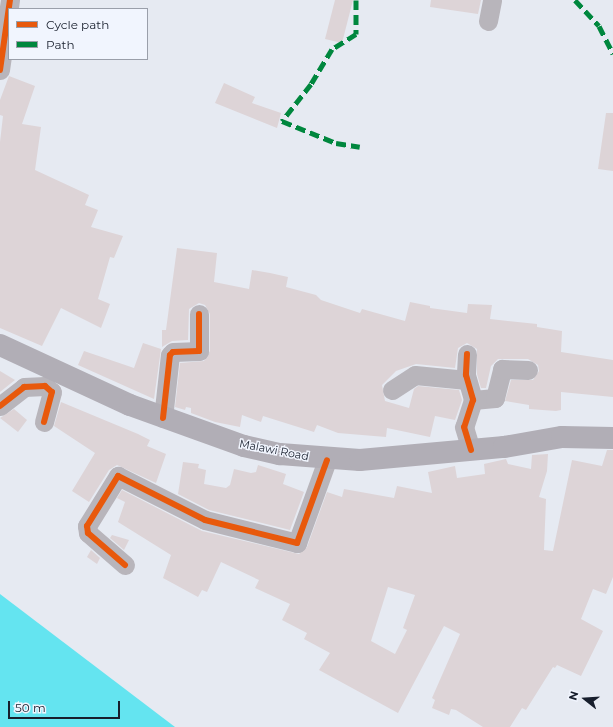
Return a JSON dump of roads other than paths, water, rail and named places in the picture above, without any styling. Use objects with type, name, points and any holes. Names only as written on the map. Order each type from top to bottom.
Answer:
[{"type":"main road","name":"Malawi Road","points":[[0,346],[164,418],[244,446],[327,460],[360,460],[471,450],[562,437],[613,438]]},
{"type":"street","points":[[488,22],[492,0]]},
{"type":"street","points":[[0,70],[8,14]]},
{"type":"street","points":[[164,418],[170,355],[173,352],[199,351],[199,314]]},
{"type":"street","points":[[467,354],[467,380],[473,400],[464,425],[471,450]]},
{"type":"street","points":[[473,400],[495,398],[502,369],[528,370]]},
{"type":"street","points":[[392,390],[415,374],[467,380]]},
{"type":"street","points":[[0,406],[24,387],[45,386],[52,392],[44,422]]},
{"type":"street","points":[[125,565],[88,532],[87,526],[118,476],[205,520],[297,543],[327,460]]},
{"type":"water","points":[[0,594],[175,727],[0,727]]}]
